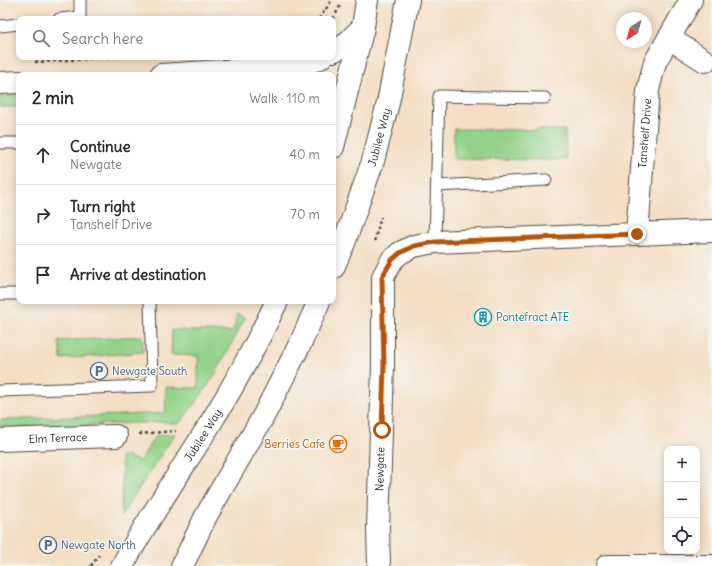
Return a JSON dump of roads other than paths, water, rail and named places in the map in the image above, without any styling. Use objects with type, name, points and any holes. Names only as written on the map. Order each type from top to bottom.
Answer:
[{"type":"street","points":[[336,128],[363,27],[368,0]]},
{"type":"street","name":"Jubilee Way","points":[[336,261],[344,243],[372,160],[388,103],[408,0]]},
{"type":"street","name":"Tanshelf Drive","points":[[637,234],[648,90],[656,62],[691,0]]},
{"type":"street","points":[[336,50],[345,45],[363,27]]},
{"type":"street","points":[[669,38],[704,61]]},
{"type":"street","points":[[259,72],[292,71],[316,60]]},
{"type":"street","points":[[0,83],[16,82]]},
{"type":"street","points":[[435,242],[712,231]]},
{"type":"street","name":"Newgate","points":[[378,566],[384,365],[382,277],[392,260],[400,253],[414,246],[435,242]]},
{"type":"street","name":"Jubilee Way","points":[[123,566],[145,526],[211,423],[237,378],[276,304]]},
{"type":"street","points":[[182,566],[206,516],[281,381],[302,340],[318,304]]},
{"type":"street","name":"Elm Terrace","points":[[0,440],[116,436]]},
{"type":"street","points":[[607,566],[712,566]]},
{"type":"lane","points":[[80,0],[80,16]]},
{"type":"lane","points":[[0,26],[16,24]]},
{"type":"lane","points":[[435,242],[439,96],[545,98]]},
{"type":"lane","points":[[0,143],[16,143]]},
{"type":"lane","points":[[437,186],[546,180]]},
{"type":"lane","points":[[0,294],[16,294]]},
{"type":"lane","points":[[0,391],[152,386],[150,304]]},
{"type":"place","name":"Pontefract ATE","points":[[483,317]]},
{"type":"place","name":"Newgate South","points":[[99,371]]},
{"type":"place","name":"Berries Cafe","points":[[338,444]]},
{"type":"place","name":"Newgate North","points":[[48,545]]}]
